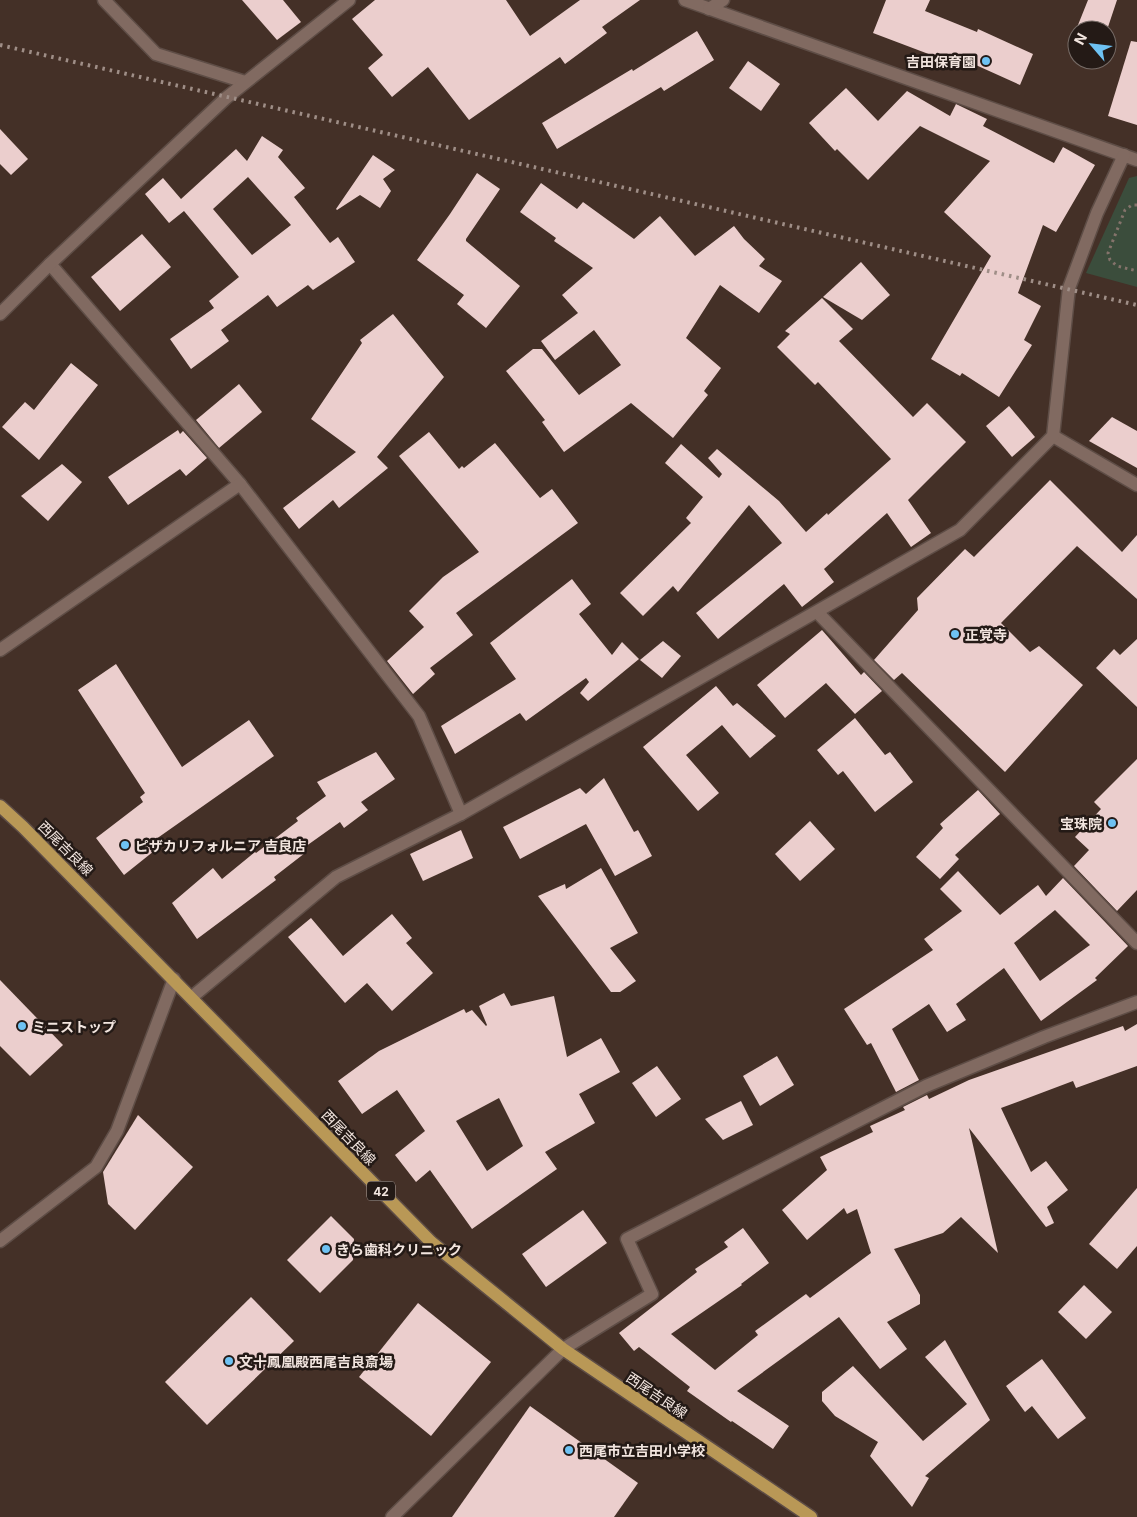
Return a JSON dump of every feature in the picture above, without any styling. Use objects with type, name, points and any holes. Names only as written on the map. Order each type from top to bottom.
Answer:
[{"type":"main road","name":"西尾吉良線","points":[[0,806],[192,997],[431,1242],[563,1349],[811,1517]]},
{"type":"street","points":[[104,0],[156,54],[245,82]]},
{"type":"street","points":[[0,314],[50,264],[226,98],[349,0]]},
{"type":"street","points":[[685,0],[1137,160]]},
{"type":"street","points":[[709,9],[723,0]]},
{"type":"street","points":[[192,997],[336,877],[461,814],[818,613],[960,530],[1053,436],[1069,288],[1097,213],[1124,155]]},
{"type":"street","points":[[50,264],[240,484],[419,716],[461,814]]},
{"type":"street","points":[[1053,436],[1137,485]]},
{"type":"street","points":[[0,650],[240,484]]},
{"type":"street","points":[[818,613],[1137,944]]},
{"type":"street","points":[[0,1241],[96,1167],[117,1131],[174,979]]},
{"type":"street","points":[[392,1517],[563,1349],[652,1294],[626,1239],[926,1086],[1044,1037],[1137,1002]]},
{"type":"path","points":[[1137,205],[1132,205],[1125,210],[1108,253],[1110,260],[1117,266],[1137,271]]},
{"type":"green space","points":[[1137,176],[1137,287],[1086,273],[1129,178]]},
{"type":"building","points":[[242,0],[283,0],[301,22],[277,40]]},
{"type":"building","points":[[375,0],[506,0],[530,36],[580,0],[640,0],[602,27],[607,33],[565,64],[560,57],[469,120],[428,67],[392,97],[368,68],[383,55],[352,19]]},
{"type":"building","points":[[886,0],[930,0],[925,11],[977,32],[978,29],[1033,54],[1020,85],[958,57],[955,64],[873,33]]},
{"type":"building","points":[[1088,0],[1117,0],[1110,20],[1080,20]]},
{"type":"building","points":[[697,31],[714,60],[664,91],[661,87],[557,149],[542,123],[632,69],[633,71]]},
{"type":"building","points":[[1131,41],[1137,42],[1137,125],[1108,116]]},
{"type":"building","points":[[748,61],[780,84],[761,111],[729,88]]},
{"type":"building","points":[[846,88],[878,121],[907,91],[950,116],[956,104],[987,119],[983,126],[1054,163],[1063,147],[1095,165],[1056,232],[1043,225],[1018,293],[1041,306],[1024,340],[1032,345],[999,397],[962,373],[960,376],[931,359],[991,256],[944,212],[990,161],[920,126],[868,180],[837,149],[835,151],[809,123]]},
{"type":"building","points":[[0,129],[28,159],[11,175],[0,164]]},
{"type":"building","points":[[262,136],[283,150],[278,157],[305,188],[294,197],[330,243],[338,237],[355,262],[313,290],[308,285],[277,307],[268,295],[221,330],[229,341],[191,369],[170,339],[214,308],[209,301],[239,277],[184,211],[169,223],[145,194],[163,178],[181,199],[236,149],[247,161]],"holes":[[[248,177],[291,225],[252,255],[213,209]]]},
{"type":"building","points":[[373,155],[395,170],[383,179],[391,191],[380,208],[360,195],[337,210],[336,209]]},
{"type":"building","points":[[477,173],[500,189],[466,241],[520,286],[486,328],[457,304],[464,295],[417,260]]},
{"type":"building","points":[[541,183],[577,209],[583,202],[634,239],[660,216],[695,256],[734,226],[744,239],[765,259],[759,266],[782,281],[759,313],[720,285],[686,338],[721,368],[704,391],[708,395],[673,438],[631,403],[564,452],[542,422],[545,420],[506,371],[533,349],[542,349],[579,395],[621,365],[594,330],[555,360],[541,341],[578,313],[562,295],[593,268],[554,241],[556,238],[520,212]]},
{"type":"building","points":[[142,234],[171,267],[120,311],[91,277]]},
{"type":"building","points":[[861,262],[890,295],[862,320],[823,297]]},
{"type":"building","points":[[822,298],[853,329],[839,341],[913,417],[927,403],[966,442],[908,500],[931,533],[911,547],[887,513],[824,569],[834,582],[802,607],[784,584],[718,639],[696,613],[782,543],[749,505],[678,592],[673,586],[643,616],[620,593],[691,523],[686,518],[703,497],[665,463],[681,444],[719,478],[722,474],[708,458],[717,449],[779,501],[806,532],[891,459],[818,382],[815,385],[777,347],[790,334],[785,331]]},
{"type":"building","points":[[393,314],[444,377],[377,457],[388,468],[339,508],[333,500],[299,529],[283,508],[356,452],[311,419],[362,343],[360,340]]},
{"type":"building","points":[[71,363],[98,385],[39,460],[2,427],[25,402],[34,410]]},
{"type":"building","points":[[239,384],[262,412],[219,448],[196,420]]},
{"type":"building","points":[[1009,406],[1035,437],[1012,457],[986,426]]},
{"type":"building","points":[[1112,417],[1137,431],[1137,468],[1089,441]]},
{"type":"building","points":[[178,430],[180,434],[183,431],[207,458],[186,476],[180,469],[128,505],[108,477]]},
{"type":"building","points":[[429,432],[459,469],[462,466],[464,468],[495,443],[540,498],[552,489],[578,523],[456,613],[473,635],[430,668],[435,674],[413,694],[387,661],[424,627],[409,611],[443,577],[479,552],[399,456]]},
{"type":"building","points":[[62,464],[82,482],[48,521],[21,496]]},
{"type":"building","name":"正覚寺","points":[[1050,480],[1122,552],[1137,535],[1137,599],[1077,546],[1001,623],[1030,652],[1039,646],[1083,685],[1005,772],[902,673],[894,680],[874,660],[918,610],[917,598],[965,549],[974,557]]},
{"type":"building","points":[[572,579],[591,604],[579,614],[612,655],[622,642],[639,659],[588,701],[580,693],[589,682],[586,678],[526,721],[520,713],[455,754],[441,726],[516,679],[490,643]]},
{"type":"building","points":[[822,630],[861,675],[864,672],[882,691],[855,714],[826,683],[785,718],[757,685]]},
{"type":"building","points":[[1137,639],[1137,707],[1096,668],[1114,649],[1120,655]]},
{"type":"building","points":[[663,641],[681,656],[662,678],[640,660]]},
{"type":"building","points":[[116,664],[182,767],[249,720],[274,756],[149,844],[154,851],[124,875],[96,838],[143,802],[140,797],[145,793],[78,690]]},
{"type":"building","points":[[716,686],[733,706],[737,703],[776,736],[750,758],[722,725],[686,755],[719,793],[698,811],[643,747]]},
{"type":"building","points":[[855,718],[885,755],[890,752],[913,782],[875,812],[843,771],[838,775],[817,750]]},
{"type":"building","points":[[376,752],[395,779],[361,802],[368,810],[344,828],[340,822],[302,849],[305,853],[274,877],[276,880],[197,939],[172,903],[213,868],[222,879],[298,821],[296,818],[326,796],[317,782]]},
{"type":"building","name":"宝珠院","points":[[1137,759],[1137,890],[1117,911],[1074,866],[1089,850],[1075,837],[1101,809],[1094,802]]},
{"type":"building","points":[[604,778],[634,832],[638,830],[652,856],[615,876],[586,824],[520,859],[503,827],[580,788],[586,794]]},
{"type":"building","points":[[978,790],[1000,814],[955,855],[959,859],[940,879],[916,857],[943,828],[940,824]]},
{"type":"building","points":[[810,821],[835,849],[800,881],[775,854]]},
{"type":"building","points":[[461,830],[473,858],[423,881],[410,854]]},
{"type":"building","points":[[601,868],[638,933],[610,948],[636,981],[620,992],[611,992],[538,896],[565,884],[566,889]]},
{"type":"building","points":[[958,871],[1000,915],[1038,885],[1046,896],[1063,878],[1128,946],[1095,978],[1097,980],[1041,1021],[1004,968],[956,1004],[966,1020],[947,1032],[929,1004],[892,1029],[919,1080],[896,1092],[871,1043],[867,1045],[844,1009],[933,950],[924,939],[962,911],[940,889]],"holes":[[[1055,910],[1090,945],[1040,981],[1014,943]]]},
{"type":"building","points":[[392,914],[412,938],[406,943],[433,973],[392,1011],[367,983],[345,1003],[288,937],[311,918],[343,956]]},
{"type":"building","name":"ミニストップ","points":[[0,980],[63,1045],[30,1076],[0,1046]]},
{"type":"building","points":[[504,993],[511,1006],[554,996],[567,1057],[601,1038],[620,1072],[579,1094],[595,1123],[545,1152],[557,1169],[472,1229],[430,1170],[416,1182],[395,1155],[425,1131],[397,1090],[362,1114],[338,1081],[379,1051],[464,1009],[466,1013],[472,1010],[486,1026],[479,1006]],"holes":[[[499,1098],[523,1146],[487,1171],[456,1121]]]},
{"type":"building","points":[[1137,1024],[1137,1066],[1076,1088],[1073,1081],[1001,1108],[1031,1172],[1046,1161],[1068,1190],[1047,1207],[1054,1223],[1046,1227],[969,1128],[998,1253],[961,1217],[943,1233],[894,1249],[920,1295],[920,1304],[887,1322],[907,1349],[880,1369],[839,1317],[737,1391],[789,1426],[773,1449],[687,1391],[690,1387],[639,1347],[634,1351],[619,1333],[697,1272],[695,1269],[728,1247],[724,1242],[743,1228],[769,1263],[742,1285],[671,1334],[715,1370],[758,1335],[755,1331],[806,1294],[810,1298],[871,1253],[857,1209],[847,1214],[844,1208],[807,1240],[782,1210],[827,1170],[820,1157],[873,1132],[870,1126],[905,1110],[903,1107],[927,1095],[929,1099],[969,1080],[1123,1026],[1125,1031]]},
{"type":"building","points":[[777,1056],[794,1085],[760,1106],[743,1076]]},
{"type":"building","points":[[657,1066],[681,1099],[656,1117],[632,1083]]},
{"type":"building","points":[[741,1101],[753,1125],[723,1140],[705,1119]]},
{"type":"building","points":[[138,1115],[193,1167],[135,1230],[108,1204],[103,1172]]},
{"type":"building","points":[[1137,1188],[1137,1246],[1117,1269],[1089,1244]]},
{"type":"building","points":[[583,1210],[607,1243],[546,1287],[522,1254]]},
{"type":"building","name":"きら歯科クリニック","points":[[331,1216],[354,1239],[353,1260],[320,1293],[287,1260]]},
{"type":"building","points":[[1084,1285],[1112,1312],[1086,1339],[1058,1312]]},
{"type":"building","name":"文十鳳凰殿西尾吉良斎場","points":[[251,1297],[294,1341],[207,1425],[165,1382]]},
{"type":"building","points":[[418,1303],[491,1362],[431,1436],[359,1377]]},
{"type":"building","points":[[945,1340],[990,1420],[925,1476],[929,1478],[912,1507],[870,1456],[878,1442],[835,1416],[822,1401],[822,1392],[853,1366],[923,1441],[967,1404],[925,1357]]},
{"type":"building","points":[[1042,1359],[1086,1418],[1058,1439],[1032,1406],[1025,1412],[1006,1386]]},
{"type":"building","points":[[530,1406],[638,1483],[614,1517],[452,1517]]},
{"type":"railway","points":[[0,45],[1137,305]]},
{"type":"place","name":"吉田保育園","points":[[986,61]]},
{"type":"place","name":"正覚寺","points":[[955,634]]},
{"type":"place","name":"宝珠院","points":[[1112,823]]},
{"type":"place","name":"ピザカリフォルニア 吉良店","points":[[125,845]]},
{"type":"place","name":"ミニストップ","points":[[22,1026]]},
{"type":"place","name":"きら歯科クリニック","points":[[326,1249]]},
{"type":"place","name":"文十鳳凰殿西尾吉良斎場","points":[[229,1361]]},
{"type":"place","name":"西尾市立吉田小学校","points":[[569,1450]]}]
